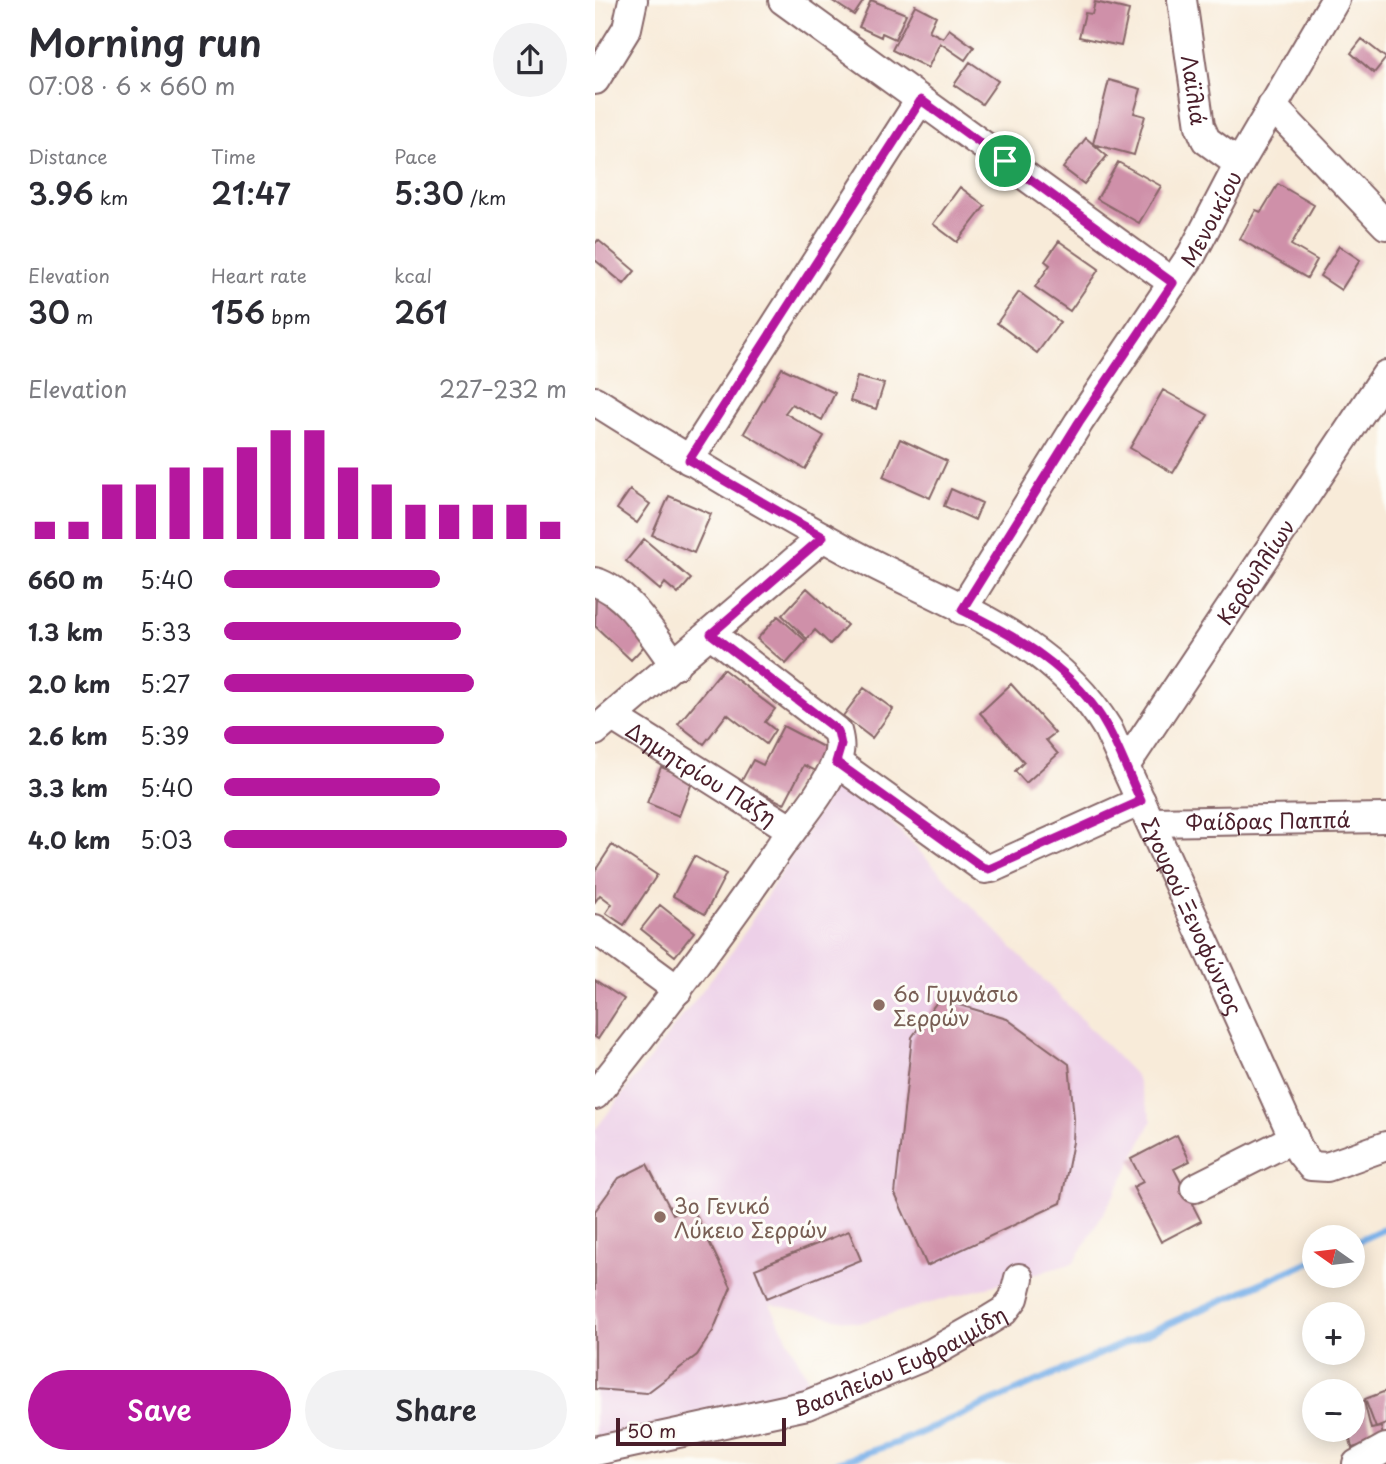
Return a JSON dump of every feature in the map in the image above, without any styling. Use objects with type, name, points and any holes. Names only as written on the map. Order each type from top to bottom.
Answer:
[{"type":"street","points":[[595,79],[627,28],[633,0]]},
{"type":"street","points":[[783,0],[1173,283]]},
{"type":"street","name":"Λαϊλιά","points":[[1182,0],[1200,126],[1206,140],[1239,164]]},
{"type":"street","name":"Μενοικίου","points":[[962,610],[1079,422],[1197,245],[1239,164],[1335,0]]},
{"type":"street","points":[[689,460],[921,100]]},
{"type":"street","points":[[1272,106],[1386,225]]},
{"type":"street","name":"Κερδυλλίων","points":[[1125,766],[1386,375]]},
{"type":"street","name":"Σγουρού Ξενοφώντος","points":[[595,401],[689,460],[823,537],[1028,645],[1067,675],[1098,711],[1294,1138],[1309,1164],[1327,1167],[1386,1146]]},
{"type":"street","points":[[604,724],[823,537]]},
{"type":"street","points":[[595,582],[610,586],[625,600],[675,665]]},
{"type":"street","points":[[595,1096],[678,990],[792,830],[836,762],[841,745],[838,731],[711,634]]},
{"type":"street","name":"Δημητρίου Πάζη","points":[[604,724],[792,830]]},
{"type":"street","points":[[836,762],[985,869],[1146,811]]},
{"type":"street","name":"Φαίδρας Παππά","points":[[1146,811],[1386,818]]},
{"type":"street","points":[[595,929],[678,990]]},
{"type":"street","points":[[1195,1188],[1294,1138]]},
{"type":"street","name":"Βασιλείου Ευφραιμίδη","points":[[595,1451],[807,1405],[932,1353],[981,1325],[1004,1311],[1014,1298],[1019,1278]]},
{"type":"street","points":[[1357,1464],[1386,1448]]},
{"type":"shaded area","name":"6ο Γυμνάσιο Σερρών","points":[[843,772],[1136,1076],[1152,1121],[1121,1183],[1074,1263],[859,1323],[770,1304],[813,1389],[803,1397],[595,1439],[595,1130],[734,949]]},
{"type":"building","points":[[831,0],[864,0],[854,15]]},
{"type":"building","points":[[871,0],[906,14],[895,39],[882,33],[881,37],[859,27]]},
{"type":"building","points":[[1095,2],[1129,10],[1121,46],[1079,37],[1085,13],[1092,14]]},
{"type":"building","points":[[915,5],[936,16],[929,31],[943,38],[949,29],[974,47],[965,60],[940,43],[928,68],[892,50]]},
{"type":"building","points":[[1362,39],[1386,58],[1374,73],[1351,53]]},
{"type":"building","points":[[970,62],[998,81],[982,104],[954,85]]},
{"type":"building","points":[[1109,80],[1141,89],[1134,113],[1145,116],[1134,155],[1093,144]]},
{"type":"building","points":[[1086,138],[1107,156],[1084,184],[1063,168]]},
{"type":"building","points":[[1118,162],[1161,186],[1139,223],[1097,199]]},
{"type":"building","points":[[1278,184],[1314,205],[1291,245],[1317,260],[1307,278],[1240,239],[1256,210],[1261,212]]},
{"type":"building","points":[[960,187],[985,206],[957,242],[933,224]]},
{"type":"building","points":[[598,240],[635,271],[624,284],[595,260],[595,244]]},
{"type":"building","points":[[1059,241],[1099,269],[1070,311],[1035,287],[1050,265],[1045,261]]},
{"type":"building","points":[[1339,246],[1360,260],[1341,290],[1320,276]]},
{"type":"building","points":[[1019,292],[1060,322],[1037,353],[997,323]]},
{"type":"building","points":[[782,368],[835,393],[822,420],[792,404],[785,413],[824,436],[805,469],[744,433]]},
{"type":"building","points":[[857,377],[884,384],[876,409],[850,401]]},
{"type":"building","points":[[1163,390],[1208,415],[1173,473],[1130,448]]},
{"type":"building","points":[[900,439],[947,461],[930,498],[883,477]]},
{"type":"building","points":[[951,489],[982,503],[975,520],[944,506]]},
{"type":"building","points":[[630,490],[650,504],[637,523],[617,509]]},
{"type":"building","points":[[669,496],[711,514],[694,553],[652,535]]},
{"type":"building","points":[[644,539],[691,579],[678,594],[665,583],[660,590],[626,561]]},
{"type":"building","points":[[807,588],[847,625],[830,644],[815,630],[807,639],[782,615]]},
{"type":"building","points":[[596,595],[648,642],[631,660],[595,626]]},
{"type":"building","points":[[778,616],[806,641],[786,664],[757,639]]},
{"type":"building","points":[[723,669],[775,709],[765,722],[775,730],[766,744],[727,714],[704,744],[678,724]]},
{"type":"building","points":[[1011,684],[1055,733],[1046,740],[1058,754],[1026,783],[1015,771],[1024,762],[980,713]]},
{"type":"building","points":[[864,688],[893,709],[872,738],[843,716]]},
{"type":"building","points":[[783,726],[827,749],[816,771],[804,765],[784,804],[741,782],[753,760],[763,765]]},
{"type":"building","points":[[661,767],[693,780],[679,816],[647,803]]},
{"type":"building","points":[[612,845],[657,875],[624,925],[606,913],[612,904],[600,895],[595,902],[595,871]]},
{"type":"building","points":[[694,856],[726,874],[705,914],[673,896]]},
{"type":"building","points":[[660,905],[694,932],[675,956],[641,929]]},
{"type":"building","points":[[595,980],[624,999],[598,1039],[595,1037]]},
{"type":"building","points":[[939,999],[1007,1019],[1069,1064],[1074,1119],[1073,1142],[1061,1203],[927,1266],[895,1194],[912,1037]]},
{"type":"building","points":[[1177,1135],[1190,1161],[1174,1169],[1201,1221],[1161,1242],[1133,1187],[1143,1182],[1131,1159]]},
{"type":"building","points":[[647,1164],[673,1214],[692,1207],[731,1287],[713,1331],[697,1355],[647,1393],[595,1389],[595,1211],[619,1178]]},
{"type":"building","points":[[849,1231],[861,1260],[767,1298],[755,1269]]},
{"type":"building","points":[[1386,1391],[1386,1424],[1376,1428],[1365,1399]]},
{"type":"building","points":[[1365,1405],[1371,1429],[1381,1427],[1384,1440],[1352,1448],[1351,1442],[1365,1442]]},
{"type":"waterway","points":[[1365,1238],[1386,1228]]},
{"type":"waterway","points":[[833,1464],[899,1442],[1302,1265]]},
{"type":"place","name":"6ο Γυμνάσιο Σερρών","points":[[879,1005]]},
{"type":"place","name":"3ο Γενικό Λύκειο Σερρών","points":[[660,1217]]},
{"type":"route","points":[[921,100],[1005,161],[1173,283],[1079,422],[962,610],[1042,654],[1079,687],[1108,729],[1141,801],[985,869],[836,762],[841,745],[838,731],[711,634],[823,537],[689,460],[921,100]]}]
